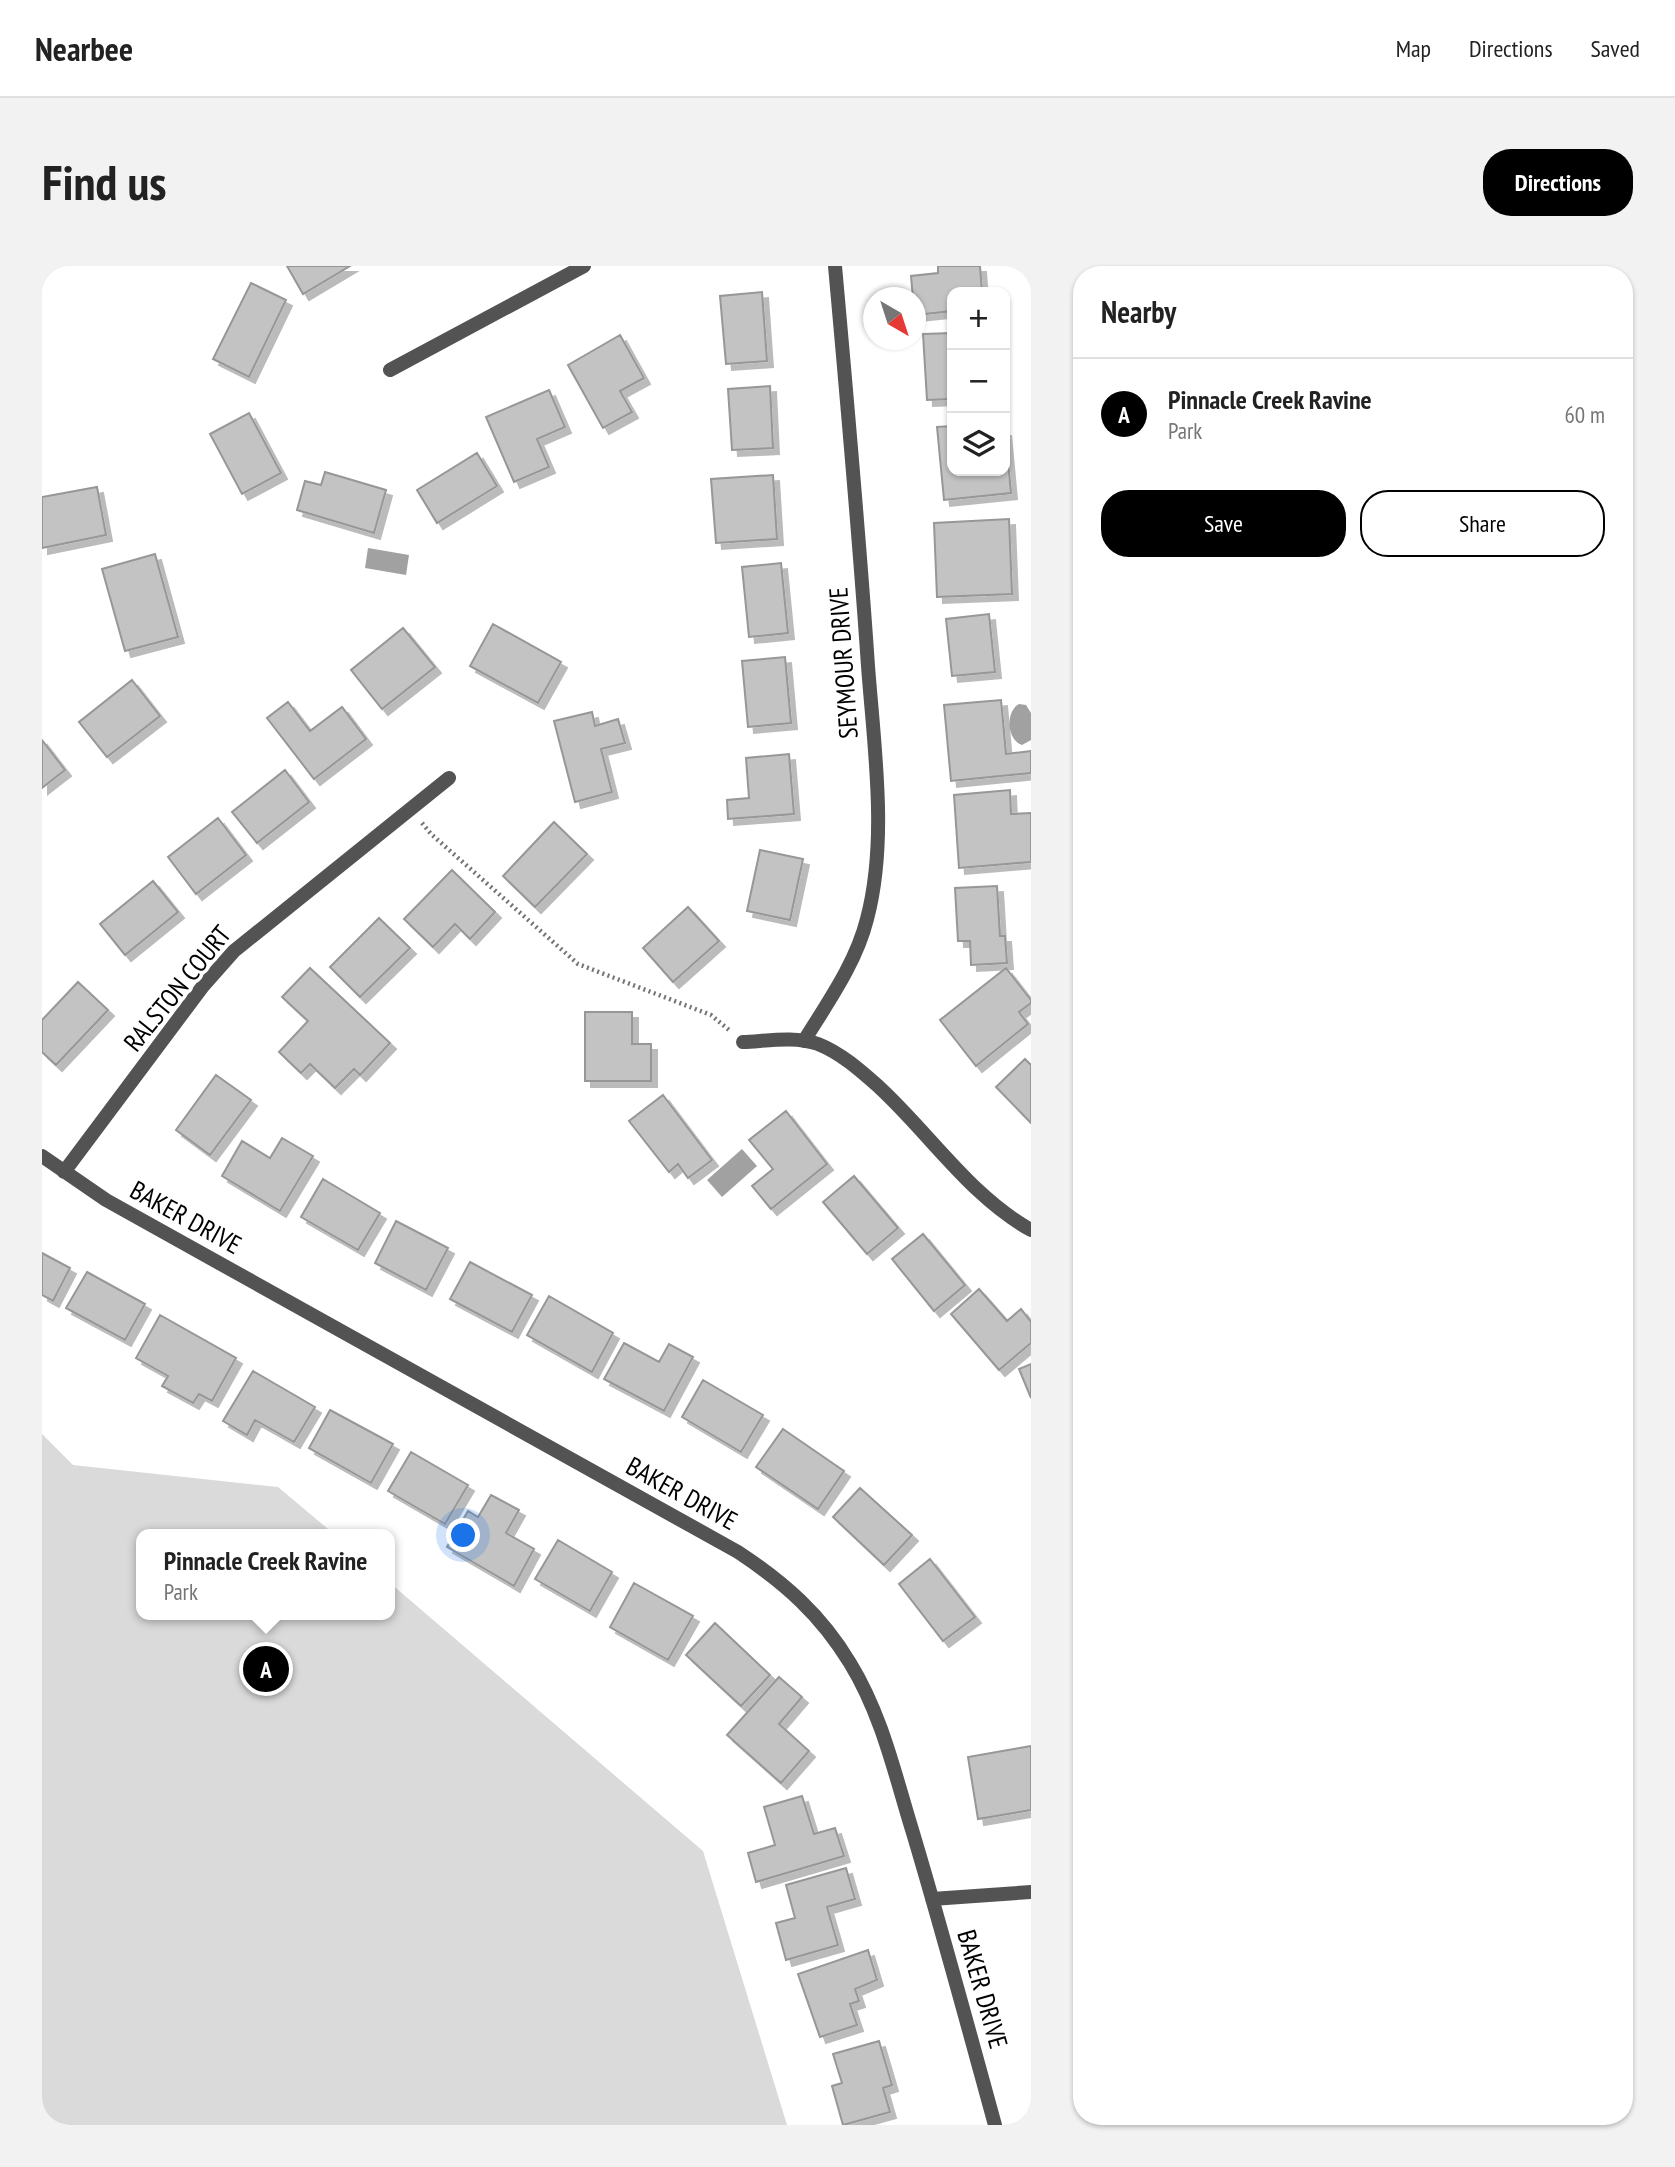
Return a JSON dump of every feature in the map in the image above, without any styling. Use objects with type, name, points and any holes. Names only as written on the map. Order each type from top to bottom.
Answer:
[{"type":"street","points":[[390,370],[584,266]]},
{"type":"street","name":"SEYMOUR DRIVE","points":[[804,1041],[850,964],[863,935],[873,890],[877,843],[877,786],[867,645],[835,266]]},
{"type":"street","name":"RALSTON COURT","points":[[64,1172],[220,965],[249,937],[449,778]]},
{"type":"street","points":[[743,1042],[804,1041],[831,1051],[865,1074],[916,1123],[991,1204],[1031,1230]]},
{"type":"street","name":"BAKER DRIVE","points":[[42,1156],[106,1200],[738,1552],[783,1584],[818,1619],[863,1684],[884,1737],[995,2125]]},
{"type":"street","points":[[932,1899],[1031,1892]]},
{"type":"path","points":[[411,808],[431,834],[578,964],[711,1015],[743,1042]]},
{"type":"shaded area","points":[[368,548],[409,555],[406,575],[365,568]]},
{"type":"shaded area","points":[[1019,704],[1026,705],[1031,713],[1031,740],[1022,745],[1013,738],[1010,726],[1011,713]]},
{"type":"shaded area","points":[[742,1149],[757,1166],[722,1197],[707,1180]]},
{"type":"shaded area","points":[[42,1434],[73,1465],[278,1487],[328,1529],[136,1529],[136,1620],[395,1620],[395,1587],[703,1851],[787,2125],[42,2125]]},
{"type":"building","points":[[287,266],[350,266],[303,294]]},
{"type":"building","points":[[938,266],[980,266],[982,287],[947,287],[947,312],[926,314],[926,287],[912,287],[911,276],[938,273]]},
{"type":"building","points":[[251,283],[286,300],[249,377],[213,359]]},
{"type":"building","points":[[762,292],[767,361],[726,364],[720,296]]},
{"type":"building","points":[[947,333],[947,399],[927,400],[924,350],[926,334]]},
{"type":"building","points":[[620,335],[644,378],[620,391],[632,412],[603,428],[568,365]]},
{"type":"building","points":[[770,386],[773,448],[732,450],[728,389]]},
{"type":"building","points":[[549,390],[565,427],[537,439],[549,467],[514,482],[486,417]]},
{"type":"building","points":[[249,413],[281,473],[242,494],[210,434]]},
{"type":"building","points":[[947,426],[947,476],[1009,476],[1011,493],[944,500],[937,427]]},
{"type":"building","points":[[477,453],[497,486],[437,523],[417,490]]},
{"type":"building","points":[[325,472],[386,490],[374,533],[297,510],[305,481],[321,485]]},
{"type":"building","points":[[773,475],[777,539],[716,543],[711,479]]},
{"type":"building","points":[[97,487],[106,535],[42,548],[42,497]]},
{"type":"building","points":[[1009,519],[1012,594],[937,597],[934,523]]},
{"type":"building","points":[[155,554],[178,637],[125,651],[102,569]]},
{"type":"building","points":[[781,563],[788,633],[749,637],[742,567]]},
{"type":"building","points":[[989,614],[995,672],[952,676],[946,619]]},
{"type":"building","points":[[493,624],[561,662],[538,703],[470,666]]},
{"type":"building","points":[[403,628],[435,667],[382,709],[351,670]]},
{"type":"building","points":[[785,657],[791,723],[748,727],[742,661]]},
{"type":"building","points":[[132,680],[160,716],[107,757],[79,722]]},
{"type":"building","points":[[1001,700],[1006,754],[1031,751],[1031,773],[951,781],[944,705]]},
{"type":"building","points":[[288,702],[310,731],[342,707],[366,739],[314,779],[267,718]]},
{"type":"building","points":[[592,712],[595,726],[618,719],[625,743],[601,749],[612,792],[575,802],[554,721]]},
{"type":"building","points":[[42,740],[65,770],[42,788]]},
{"type":"building","points":[[789,754],[794,814],[728,819],[727,800],[749,798],[746,758]]},
{"type":"building","points":[[285,770],[309,802],[257,843],[232,812]]},
{"type":"building","points":[[1010,790],[1011,814],[1031,813],[1031,862],[959,868],[954,795]]},
{"type":"building","points":[[218,818],[246,855],[196,894],[168,857]]},
{"type":"building","points":[[554,822],[587,854],[535,907],[503,876]]},
{"type":"building","points":[[760,850],[803,859],[790,920],[747,911]]},
{"type":"building","points":[[452,870],[495,912],[470,939],[455,924],[433,947],[404,919]]},
{"type":"building","points":[[153,881],[178,912],[125,955],[100,924]]},
{"type":"building","points":[[997,886],[1000,936],[1005,936],[1007,963],[971,965],[970,941],[958,941],[955,888]]},
{"type":"building","points":[[688,907],[719,941],[673,982],[643,948]]},
{"type":"building","points":[[379,918],[410,948],[360,997],[330,967]]},
{"type":"building","points":[[310,968],[390,1043],[360,1075],[354,1069],[335,1088],[310,1064],[301,1073],[279,1052],[308,1021],[282,997]]},
{"type":"building","points":[[1006,968],[1031,1000],[1031,1003],[1019,1012],[1028,1024],[976,1066],[940,1020]]},
{"type":"building","points":[[78,982],[108,1010],[56,1065],[42,1052],[42,1020]]},
{"type":"building","points":[[585,1012],[632,1012],[632,1044],[651,1044],[651,1081],[585,1081]]},
{"type":"building","points":[[1025,1059],[1031,1065],[1031,1123],[996,1087]]},
{"type":"building","points":[[216,1075],[251,1100],[210,1155],[176,1130]]},
{"type":"building","points":[[663,1095],[712,1160],[688,1178],[678,1164],[669,1172],[629,1121]]},
{"type":"building","points":[[786,1111],[827,1164],[771,1209],[752,1186],[773,1169],[749,1140]]},
{"type":"building","points":[[282,1138],[313,1156],[280,1211],[222,1176],[242,1141],[270,1158]]},
{"type":"building","points":[[854,1176],[898,1228],[867,1254],[823,1202]]},
{"type":"building","points":[[323,1179],[380,1213],[358,1250],[301,1217]]},
{"type":"building","points":[[396,1221],[448,1248],[426,1290],[375,1263]]},
{"type":"building","points":[[923,1234],[965,1285],[934,1311],[892,1259]]},
{"type":"building","points":[[42,1253],[70,1268],[53,1301],[42,1295]]},
{"type":"building","points":[[470,1262],[532,1295],[512,1332],[450,1299]]},
{"type":"building","points":[[87,1272],[145,1304],[125,1340],[66,1308]]},
{"type":"building","points":[[979,1289],[1007,1321],[1021,1309],[1031,1322],[1031,1343],[999,1370],[951,1314]]},
{"type":"building","points":[[549,1296],[613,1333],[592,1372],[527,1335]]},
{"type":"building","points":[[160,1315],[236,1358],[212,1401],[199,1394],[193,1403],[162,1386],[168,1376],[136,1358]]},
{"type":"building","points":[[624,1343],[659,1362],[669,1344],[693,1357],[664,1411],[604,1379]]},
{"type":"building","points":[[1031,1364],[1031,1398],[1019,1369]]},
{"type":"building","points":[[253,1371],[315,1407],[294,1442],[255,1420],[247,1435],[223,1421]]},
{"type":"building","points":[[703,1380],[763,1415],[741,1452],[682,1417]]},
{"type":"building","points":[[330,1410],[393,1444],[371,1483],[309,1448]]},
{"type":"building","points":[[783,1429],[844,1471],[818,1509],[756,1467]]},
{"type":"building","points":[[411,1452],[468,1485],[445,1524],[388,1491]]},
{"type":"building","points":[[860,1488],[912,1535],[884,1565],[833,1517]]},
{"type":"building","points":[[491,1495],[519,1510],[506,1533],[534,1549],[514,1586],[447,1547],[468,1511],[478,1517]]},
{"type":"building","points":[[558,1540],[612,1572],[590,1611],[535,1579]]},
{"type":"building","points":[[930,1559],[975,1617],[943,1641],[899,1584]]},
{"type":"building","points":[[634,1583],[693,1616],[668,1660],[610,1627]]},
{"type":"building","points":[[715,1623],[770,1675],[741,1706],[686,1655]]},
{"type":"building","points":[[779,1677],[802,1697],[779,1724],[809,1751],[781,1783],[727,1735]]},
{"type":"building","points":[[1031,1746],[1031,1810],[978,1819],[968,1757]]},
{"type":"building","points":[[802,1796],[814,1834],[835,1828],[844,1856],[756,1882],[748,1853],[775,1845],[764,1807]]},
{"type":"building","points":[[846,1868],[855,1899],[827,1907],[838,1945],[786,1960],[776,1923],[795,1918],[786,1885]]},
{"type":"building","points":[[868,1950],[877,1980],[855,1989],[859,2001],[850,2004],[857,2025],[820,2037],[798,1974]]},
{"type":"building","points":[[879,2041],[892,2085],[883,2088],[890,2112],[843,2125],[832,2086],[842,2083],[833,2054]]},
{"type":"place","name":"Pinnacle Creek Ravine","points":[[266,1669]]}]
